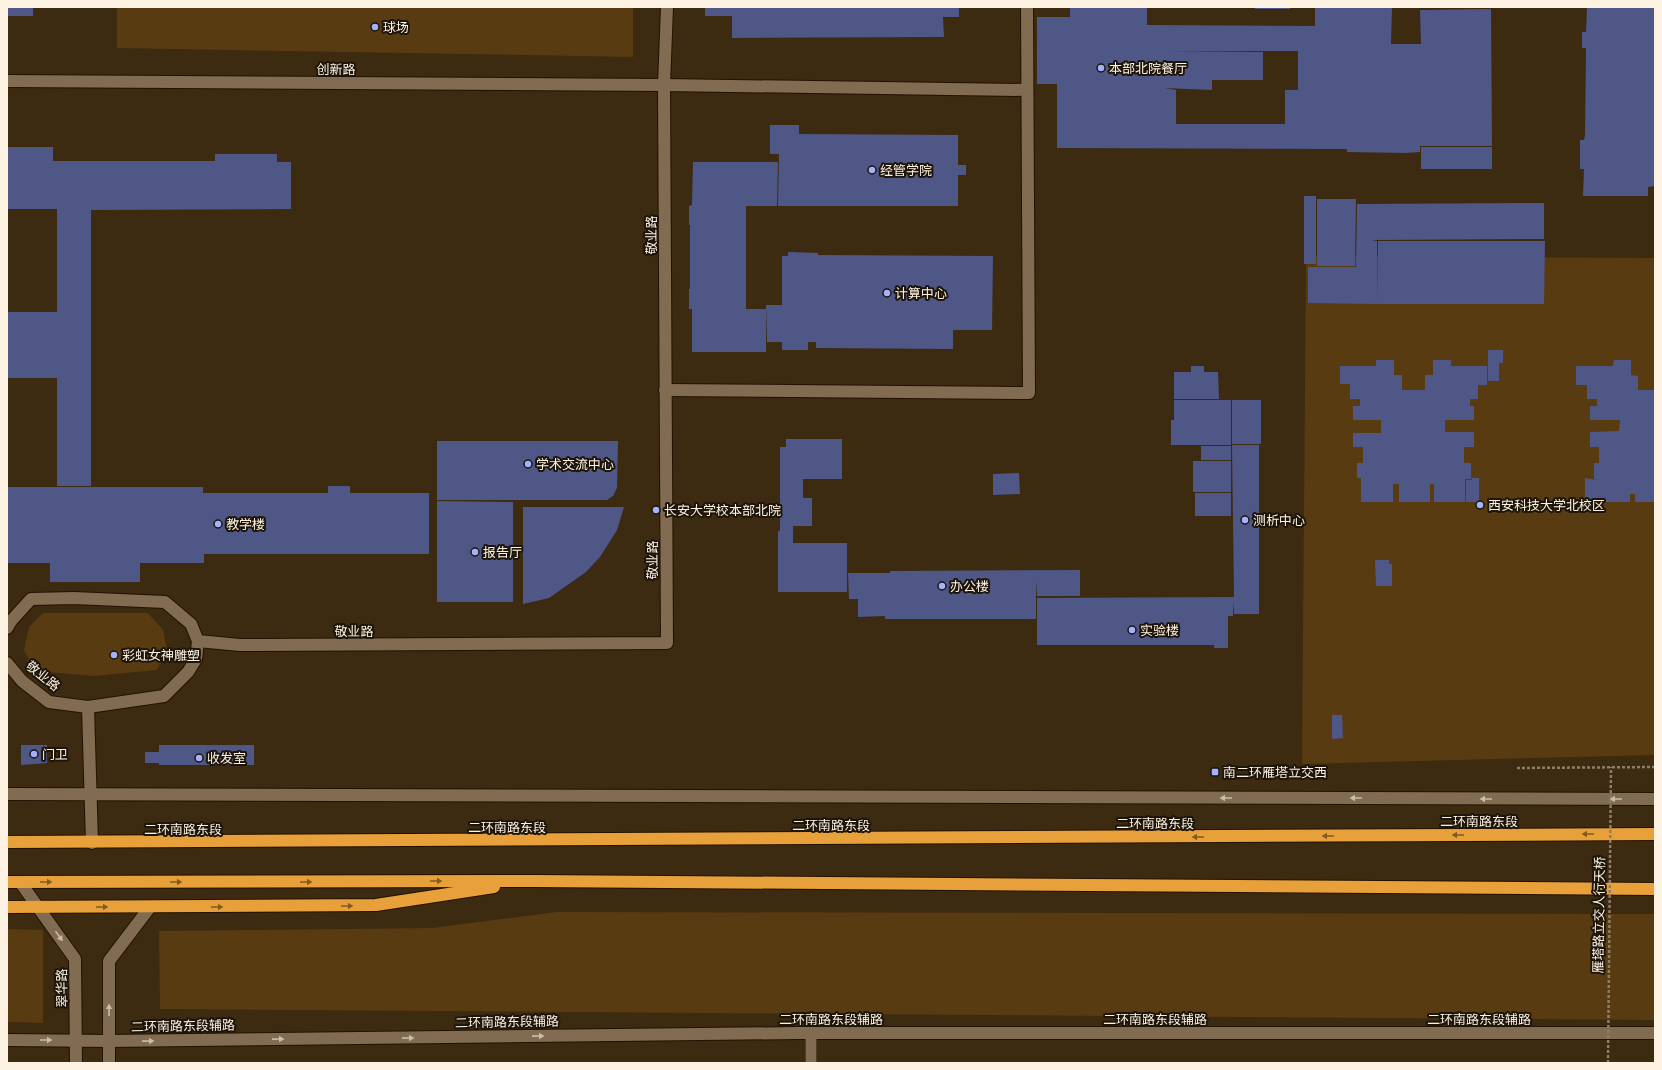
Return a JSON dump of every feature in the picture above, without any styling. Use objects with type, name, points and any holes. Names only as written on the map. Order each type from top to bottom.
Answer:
[{"type":"highway","name":"二环南路东段","points":[[7,842],[92,843],[1655,834]]},
{"type":"highway","points":[[7,907],[376,906],[535,881]]},
{"type":"highway","points":[[7,882],[535,881],[1655,889]]},
{"type":"main road","name":"敬业路","points":[[7,663],[22,681],[49,702],[88,707],[164,696],[188,672],[196,659],[198,641],[240,645],[667,643],[664,85],[667,7]]},
{"type":"main road","points":[[666,390],[1029,393],[1027,7]]},
{"type":"main road","name":"创新路","points":[[7,81],[664,85],[1027,90]]},
{"type":"main road","points":[[7,628],[11,621],[31,599],[74,598],[165,602],[191,624],[198,641]]},
{"type":"main road","points":[[88,707],[92,843]]},
{"type":"main road","points":[[7,794],[1655,799]]},
{"type":"main road","name":"翠华路","points":[[20,882],[75,959],[76,1063]]},
{"type":"main road","points":[[109,1063],[109,961],[150,907]]},
{"type":"main road","name":"二环南路东段辅路","points":[[7,1040],[109,1041],[811,1033],[1655,1033]]},
{"type":"lane","points":[[811,1033],[811,1063]]},
{"type":"path","points":[[1517,768],[1655,767]]},
{"type":"path","name":"雁塔路立交人行天桥","points":[[1608,1063],[1611,768]]},
{"type":"shaded area","name":"球场","points":[[117,7],[633,7],[633,57],[117,48]]},
{"type":"shaded area","name":"西安科技大学北校区","points":[[1306,256],[1655,258],[1655,755],[1302,764]]},
{"type":"shaded area","points":[[43,613],[148,613],[163,630],[167,650],[157,670],[94,676],[35,671],[24,650],[29,627]]},
{"type":"shaded area","points":[[557,912],[1655,914],[1655,1020],[160,1009],[159,931],[432,928]]},
{"type":"shaded area","points":[[7,929],[43,930],[43,1023],[7,1022]]},
{"type":"building","points":[[8,7],[33,7],[33,16],[8,16]]},
{"type":"building","points":[[705,7],[959,7],[959,17],[943,17],[944,37],[732,38],[732,16],[705,16]]},
{"type":"building","name":"本部北院餐厅","points":[[1070,7],[1147,7],[1147,25],[1315,26],[1315,7],[1392,7],[1391,44],[1421,44],[1420,10],[1491,9],[1492,146],[1420,146],[1420,152],[1406,153],[1347,152],[1347,149],[1057,148],[1057,84],[1037,84],[1037,17],[1070,17]],"holes":[[[1165,51],[1298,51],[1298,90],[1285,90],[1285,124],[1176,124],[1176,90],[1165,88],[1212,90],[1212,80],[1263,80],[1263,52]]]},
{"type":"building","points":[[1255,7],[1290,7],[1290,9],[1255,9]]},
{"type":"building","points":[[1587,7],[1655,7],[1655,186],[1648,187],[1648,196],[1583,196],[1584,169],[1580,169],[1580,140],[1584,140],[1585,135],[1586,48],[1582,48],[1582,32],[1586,32]]},
{"type":"building","name":"经管学院","points":[[770,125],[799,125],[799,134],[958,135],[958,165],[966,165],[966,175],[958,175],[958,206],[778,206],[779,154],[770,154]]},
{"type":"building","points":[[7,147],[53,147],[53,161],[215,161],[215,154],[277,154],[277,162],[291,162],[291,209],[91,210],[91,486],[57,486],[57,378],[7,378],[7,312],[57,312],[57,209],[7,209]]},
{"type":"building","points":[[1421,147],[1492,147],[1492,169],[1421,169]]},
{"type":"building","points":[[693,162],[778,162],[777,206],[746,206],[746,309],[766,309],[766,352],[692,352],[692,309],[689,309],[689,206],[692,205]]},
{"type":"building","points":[[1304,196],[1316,196],[1316,264],[1304,264]]},
{"type":"building","points":[[1317,199],[1356,199],[1355,266],[1317,266]]},
{"type":"building","points":[[1544,203],[1544,239],[1372,240],[1377,241],[1377,304],[1308,303],[1308,267],[1356,267],[1357,204]]},
{"type":"building","points":[[1378,241],[1545,241],[1544,304],[1377,304]]},
{"type":"building","name":"计算中心","points":[[788,252],[818,253],[818,255],[993,256],[992,330],[953,330],[953,349],[816,348],[816,342],[808,342],[808,350],[782,350],[782,342],[767,342],[766,305],[782,305],[782,256],[788,256]]},
{"type":"building","points":[[1488,350],[1503,350],[1503,363],[1499,363],[1499,381],[1488,381]]},
{"type":"building","points":[[1376,360],[1394,360],[1394,375],[1402,375],[1402,390],[1425,390],[1425,375],[1433,375],[1433,360],[1451,360],[1451,366],[1487,366],[1487,385],[1478,385],[1478,399],[1470,399],[1470,406],[1474,406],[1474,420],[1445,420],[1445,432],[1474,432],[1474,447],[1464,447],[1464,463],[1471,463],[1471,479],[1465,479],[1465,502],[1434,502],[1434,484],[1430,484],[1430,502],[1399,502],[1399,484],[1393,484],[1393,502],[1361,502],[1361,478],[1357,478],[1357,463],[1363,463],[1363,447],[1353,447],[1353,433],[1381,433],[1381,420],[1353,420],[1353,406],[1360,406],[1360,399],[1350,399],[1350,384],[1340,384],[1340,366],[1376,366]]},
{"type":"building","points":[[1614,360],[1631,360],[1631,375],[1638,376],[1638,390],[1655,390],[1655,502],[1635,502],[1635,494],[1630,494],[1630,502],[1585,502],[1585,478],[1598,480],[1594,479],[1594,463],[1599,463],[1599,447],[1590,447],[1590,432],[1619,431],[1620,420],[1590,420],[1590,406],[1597,406],[1597,399],[1587,399],[1587,385],[1576,385],[1576,366],[1613,366]]},
{"type":"building","points":[[1191,366],[1204,366],[1204,372],[1218,372],[1219,399],[1174,399],[1174,372],[1191,372]]},
{"type":"building","points":[[1174,400],[1231,400],[1231,445],[1171,445],[1171,420],[1174,420]]},
{"type":"building","points":[[1232,400],[1261,400],[1261,444],[1232,444]]},
{"type":"building","points":[[786,439],[842,439],[842,479],[803,479],[803,498],[812,498],[812,526],[793,526],[793,543],[847,543],[847,592],[778,592],[780,447],[786,447]]},
{"type":"building","name":"学术交流中心","points":[[437,441],[618,441],[617,488],[613,496],[607,500],[437,500]]},
{"type":"building","name":"实验楼","points":[[1232,445],[1259,445],[1259,614],[1234,614],[1233,602],[1233,616],[1228,616],[1228,648],[1214,648],[1214,645],[1037,645],[1037,598],[1234,597]]},
{"type":"building","points":[[1201,446],[1231,446],[1231,460],[1201,460]]},
{"type":"building","points":[[1193,461],[1231,461],[1231,492],[1193,492]]},
{"type":"building","points":[[1019,473],[1020,494],[993,495],[993,474]]},
{"type":"building","points":[[1472,478],[1479,478],[1479,502],[1466,502],[1466,480],[1472,480]]},
{"type":"building","name":"教学楼","points":[[328,486],[350,486],[350,493],[429,493],[429,554],[204,554],[204,563],[140,563],[140,582],[50,582],[50,563],[7,563],[7,487],[203,487],[203,493],[328,493]]},
{"type":"building","points":[[1195,493],[1231,493],[1231,516],[1195,516]]},
{"type":"building","name":"报告厅","points":[[437,501],[513,502],[513,602],[437,602]]},
{"type":"building","points":[[523,507],[624,507],[617,530],[600,557],[586,572],[549,598],[523,604]]},
{"type":"building","points":[[1375,560],[1389,560],[1389,564],[1392,564],[1392,586],[1376,586]]},
{"type":"building","name":"办公楼","points":[[1080,570],[1080,596],[1037,596],[1036,581],[1036,619],[885,619],[885,616],[858,617],[858,599],[849,599],[848,573],[890,573],[890,571]]},
{"type":"building","points":[[1332,715],[1342,715],[1343,738],[1332,739]]},
{"type":"building","name":"门卫","points":[[21,745],[47,745],[47,763],[21,765]]},
{"type":"building","name":"收发室","points":[[159,745],[254,745],[254,765],[159,765],[159,763],[145,763],[145,752],[159,752]]},
{"type":"place","name":"球场","points":[[375,27]]},
{"type":"place","name":"本部北院餐厅","points":[[1101,68]]},
{"type":"place","name":"经管学院","points":[[872,170]]},
{"type":"place","name":"计算中心","points":[[887,293]]},
{"type":"place","name":"学术交流中心","points":[[528,464]]},
{"type":"place","name":"西安科技大学北校区","points":[[1480,505]]},
{"type":"place","name":"长安大学校本部北院","points":[[656,510]]},
{"type":"place","name":"测析中心","points":[[1245,520]]},
{"type":"place","name":"教学楼","points":[[218,524]]},
{"type":"place","name":"报告厅","points":[[475,552]]},
{"type":"place","name":"办公楼","points":[[942,586]]},
{"type":"place","name":"实验楼","points":[[1132,630]]},
{"type":"place","name":"彩虹女神雕塑","points":[[114,655]]},
{"type":"place","name":"门卫","points":[[34,754]]},
{"type":"place","name":"收发室","points":[[199,758]]},
{"type":"place","name":"南二环雁塔立交西","points":[[1215,772]]}]
